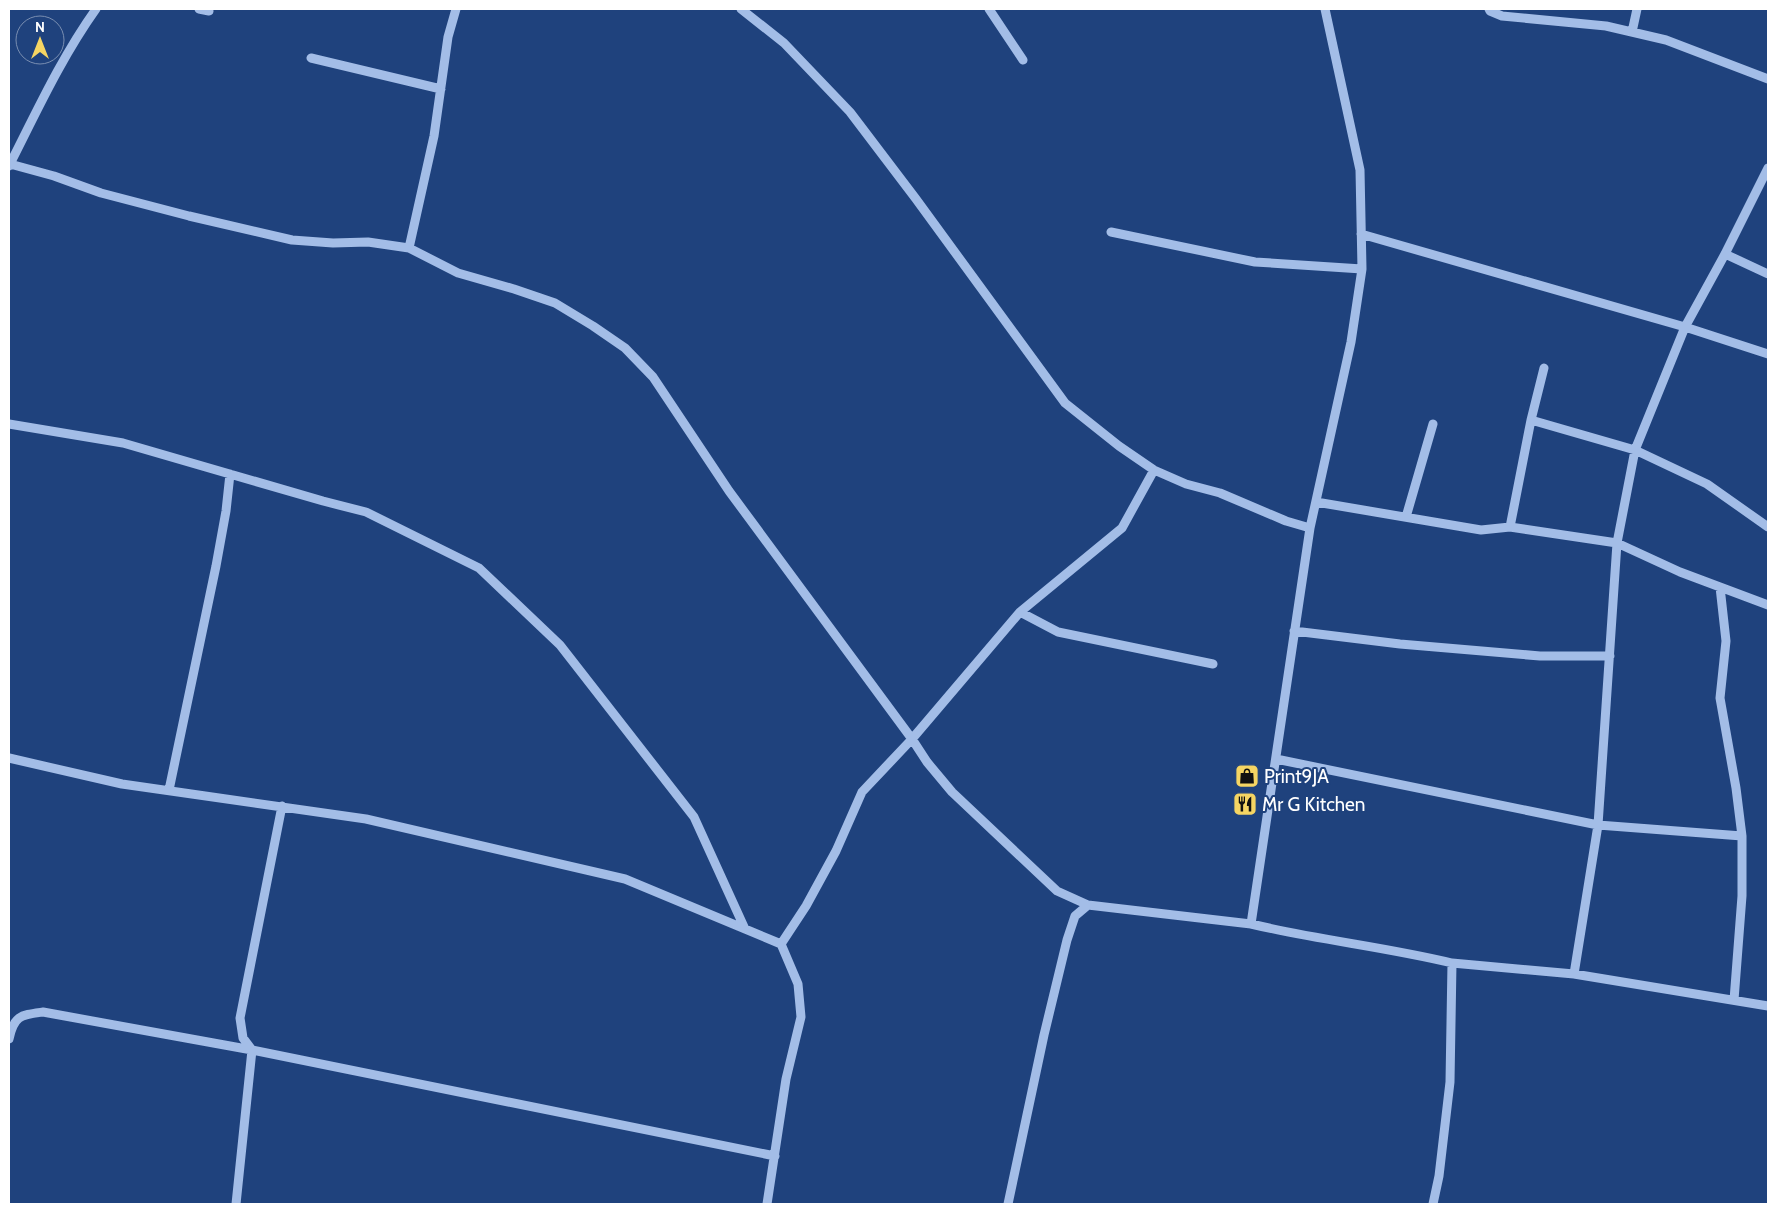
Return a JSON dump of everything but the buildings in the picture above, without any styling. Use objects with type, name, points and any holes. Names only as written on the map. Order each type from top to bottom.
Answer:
[{"type":"street","points":[[96,9],[59,69],[9,165],[54,176],[101,192],[190,216],[292,240],[333,243],[368,242],[409,248],[458,273],[555,303],[625,348],[653,377],[729,490],[928,762],[959,799],[1057,891],[1088,905],[1252,924],[1281,932],[1452,963],[1574,974],[1768,1006]]},
{"type":"street","points":[[199,9],[209,12]]},
{"type":"street","points":[[409,248],[434,136],[448,37],[456,9]]},
{"type":"street","points":[[740,9],[784,43],[850,112],[1065,403],[1119,446],[1154,470],[1186,484],[1220,493],[1286,521],[1310,528]]},
{"type":"street","points":[[989,9],[1023,60]]},
{"type":"street","points":[[1252,924],[1310,528],[1351,342],[1362,269],[1360,170],[1326,9]]},
{"type":"street","points":[[1489,9],[1490,12],[1502,16],[1606,26],[1666,40],[1768,79]]},
{"type":"street","points":[[1632,32],[1637,9]]},
{"type":"street","points":[[310,58],[440,89]]},
{"type":"street","points":[[1574,974],[1598,825],[1617,543],[1635,450],[1685,327],[1725,254],[1768,168]]},
{"type":"street","points":[[1111,232],[1255,262],[1362,269]]},
{"type":"street","points":[[1361,234],[1685,327],[1768,354]]},
{"type":"street","points":[[1725,254],[1768,274]]},
{"type":"street","points":[[1510,527],[1531,420],[1544,368]]},
{"type":"street","points":[[1531,420],[1635,450],[1708,484],[1768,527]]},
{"type":"street","points":[[9,424],[123,443],[366,512],[479,568],[560,645],[694,817],[745,929]]},
{"type":"street","points":[[1406,517],[1433,424]]},
{"type":"street","points":[[781,944],[819,883],[836,851],[862,792],[912,739],[1020,612],[1122,528],[1154,470]]},
{"type":"street","points":[[169,790],[216,566],[230,474]]},
{"type":"street","points":[[1316,502],[1481,530],[1510,527],[1617,543],[1680,572],[1768,605]]},
{"type":"street","points":[[1720,587],[1726,641],[1720,698],[1736,788],[1742,836],[1742,896],[1734,1000]]},
{"type":"street","points":[[1020,612],[1058,632],[1213,664]]},
{"type":"street","points":[[1294,631],[1400,644],[1540,656],[1610,656]]},
{"type":"street","points":[[9,758],[122,784],[366,819],[625,879],[781,944],[798,984],[801,1017],[786,1079],[767,1204]]},
{"type":"street","points":[[1276,759],[1598,825],[1742,836]]},
{"type":"street","points":[[236,1204],[252,1050],[243,1038],[240,1018],[282,806]]},
{"type":"street","points":[[1008,1204],[1044,1035],[1067,940],[1075,916],[1088,905]]},
{"type":"street","points":[[1433,1204],[1439,1176],[1450,1082],[1452,963]]},
{"type":"street","points":[[9,1039],[12,1024],[22,1015],[44,1012],[252,1050],[775,1156]]},
{"type":"place","name":"Print9JA","points":[[1247,776]]},
{"type":"place","name":"Mr G Kitchen","points":[[1245,804]]}]
